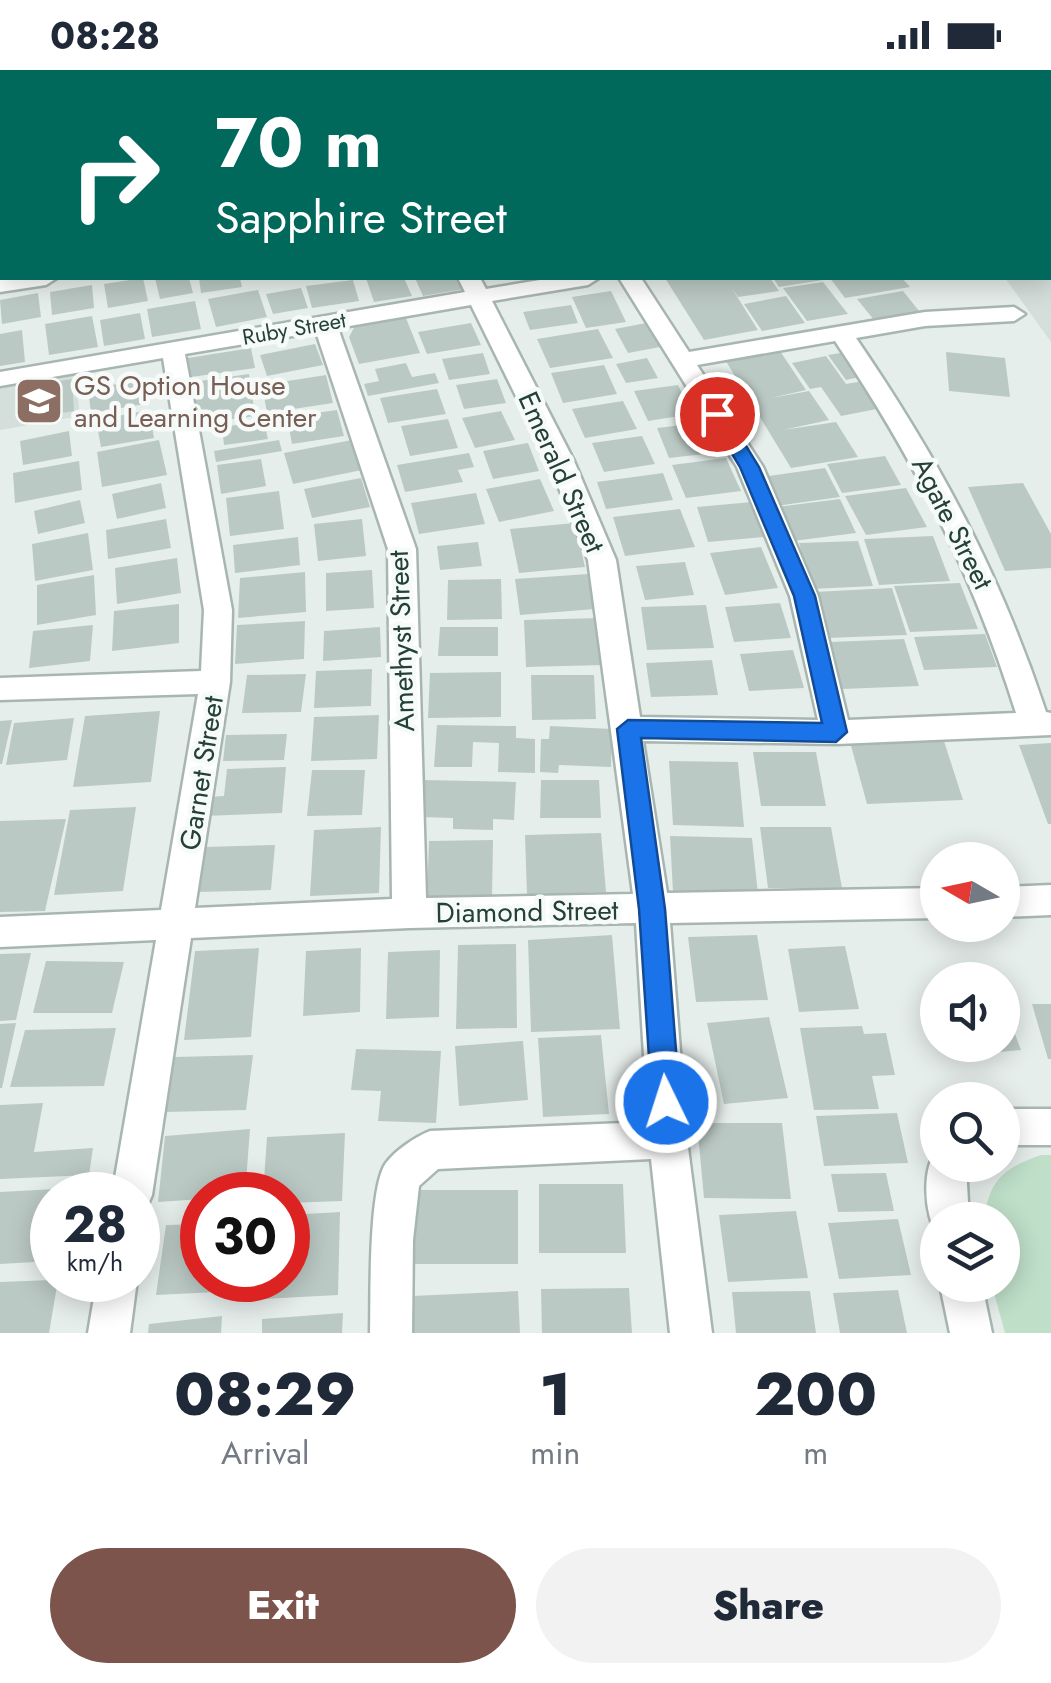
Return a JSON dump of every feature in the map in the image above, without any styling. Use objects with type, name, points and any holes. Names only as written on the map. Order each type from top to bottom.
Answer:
[{"type":"street","points":[[0,285],[33,280]]},
{"type":"street","name":"Ruby Street","points":[[0,378],[324,322],[475,287],[563,280]]},
{"type":"street","points":[[631,280],[750,467],[804,596],[836,732]]},
{"type":"street","name":"Emerald Street","points":[[475,287],[561,461],[602,560],[652,909],[668,1140],[691,1333]]},
{"type":"street","points":[[684,360],[925,319],[1014,314]]},
{"type":"street","name":"Amethyst Street","points":[[324,322],[402,549],[409,912]]},
{"type":"street","name":"Agate Street","points":[[842,334],[898,416],[946,503],[994,603],[1043,725]]},
{"type":"street","name":"Garnet Street","points":[[136,1172],[215,682],[218,610],[173,350]]},
{"type":"street","points":[[0,689],[215,682]]},
{"type":"street","points":[[628,729],[836,732],[1043,725]]},
{"type":"street","points":[[1020,901],[1051,900]]},
{"type":"street","name":"Diamond Street","points":[[0,932],[409,912],[920,903]]},
{"type":"street","points":[[1020,1128],[1051,1127]]},
{"type":"street","points":[[391,1333],[393,1240],[400,1177],[430,1150],[668,1140]]},
{"type":"street","points":[[109,1333],[114,1302]]},
{"type":"street","points":[[965,1302],[970,1333]]},
{"type":"shaded area","points":[[1006,280],[1051,280],[1051,342]]},
{"type":"shaded area","name":"GS Option House and Learning Center","points":[[75,374],[80,416],[0,430],[0,386]]},
{"type":"green space","points":[[1051,1155],[1051,1333],[1005,1333],[997,1302],[1020,1302],[1020,1202],[987,1202],[997,1182],[1020,1182],[1020,1164]]},
{"type":"building","points":[[143,280],[148,301],[108,308],[104,284]]},
{"type":"building","points":[[155,280],[190,280],[193,293],[160,299]]},
{"type":"building","points":[[199,280],[240,280],[242,287],[201,293]]},
{"type":"building","points":[[353,280],[359,301],[312,308],[306,286]]},
{"type":"building","points":[[367,280],[405,280],[412,296],[374,302]]},
{"type":"building","points":[[416,280],[460,280],[464,289],[423,296]]},
{"type":"building","points":[[666,280],[771,280],[779,291],[738,297],[731,287],[758,330],[704,340]]},
{"type":"building","points":[[774,280],[823,280],[779,287]]},
{"type":"building","points":[[832,280],[904,280],[910,287],[845,298]]},
{"type":"building","points":[[823,282],[848,314],[807,321],[783,288]]},
{"type":"building","points":[[92,285],[94,308],[52,315],[50,292]]},
{"type":"building","points":[[301,288],[308,308],[273,314],[266,294]]},
{"type":"building","points":[[258,290],[267,317],[216,327],[208,299]]},
{"type":"building","points":[[611,291],[626,322],[586,328],[572,297]]},
{"type":"building","points":[[903,291],[924,317],[878,325],[857,299]]},
{"type":"building","points":[[38,293],[41,317],[2,324],[0,300]]},
{"type":"building","points":[[786,296],[805,323],[762,331],[744,304]]},
{"type":"building","points":[[195,301],[201,329],[152,337],[147,309]]},
{"type":"building","points":[[571,305],[578,323],[530,330],[523,312]]},
{"type":"building","points":[[140,313],[145,339],[104,346],[100,320]]},
{"type":"building","points":[[92,316],[98,347],[49,355],[45,324]]},
{"type":"building","points":[[406,318],[420,353],[359,364],[349,337],[355,326]]},
{"type":"building","points":[[471,323],[481,345],[427,354],[418,332]]},
{"type":"building","points":[[646,323],[660,347],[628,353],[615,329]]},
{"type":"building","points":[[598,329],[613,358],[550,368],[537,339]]},
{"type":"building","points":[[22,330],[25,362],[0,366],[0,334]]},
{"type":"building","points":[[315,344],[323,365],[267,376],[260,355]]},
{"type":"building","points":[[251,348],[255,368],[191,377],[188,358]]},
{"type":"building","points":[[778,348],[806,390],[771,398],[809,391],[829,420],[783,430],[836,422],[858,457],[791,468],[724,358]]},
{"type":"building","points":[[852,351],[869,375],[846,380],[828,355]]},
{"type":"building","points":[[946,352],[1005,358],[1010,397],[949,391]]},
{"type":"building","points":[[483,353],[490,374],[449,380],[442,359]]},
{"type":"building","points":[[826,356],[846,384],[863,381],[882,408],[841,416],[821,387],[810,389],[792,363]]},
{"type":"building","points":[[647,358],[658,378],[626,383],[616,364]]},
{"type":"building","points":[[406,363],[412,377],[435,373],[439,383],[368,396],[364,384],[379,381],[375,369]]},
{"type":"building","points":[[604,365],[617,394],[563,403],[551,373]]},
{"type":"building","points":[[249,374],[255,416],[197,424],[193,382]]},
{"type":"building","points":[[326,375],[333,403],[267,413],[262,385]]},
{"type":"building","points":[[72,379],[74,411],[22,419],[21,387]]},
{"type":"building","points":[[497,379],[506,403],[464,409],[456,385]]},
{"type":"building","points":[[141,380],[145,404],[91,413],[88,389]]},
{"type":"building","points":[[678,385],[692,414],[648,421],[634,391]]},
{"type":"building","points":[[437,389],[446,414],[388,423],[380,398]]},
{"type":"building","points":[[623,401],[637,429],[585,438],[572,409]]},
{"type":"building","points":[[149,410],[154,438],[101,447],[96,420]]},
{"type":"building","points":[[337,410],[344,436],[292,444],[287,417]]},
{"type":"building","points":[[501,411],[515,440],[475,448],[462,418]]},
{"type":"building","points":[[448,419],[458,448],[410,456],[401,426]]},
{"type":"building","points":[[264,421],[268,439],[224,445],[222,427]]},
{"type":"building","points":[[699,423],[713,453],[669,458],[657,428]]},
{"type":"building","points":[[69,431],[72,456],[23,465],[20,441]]},
{"type":"building","points":[[642,436],[655,464],[604,472],[592,443]]},
{"type":"building","points":[[159,440],[167,475],[102,487],[97,452]]},
{"type":"building","points":[[279,440],[282,451],[216,462],[214,451]]},
{"type":"building","points":[[352,440],[362,470],[293,484],[284,453]]},
{"type":"building","points":[[528,443],[539,471],[493,479],[483,451]]},
{"type":"building","points":[[469,453],[474,467],[458,470],[463,482],[405,492],[397,465]]},
{"type":"building","points":[[885,456],[901,485],[842,493],[827,464]]},
{"type":"building","points":[[726,458],[741,491],[686,498],[672,465]]},
{"type":"building","points":[[261,459],[266,486],[221,494],[217,465]]},
{"type":"building","points":[[79,461],[82,490],[15,503],[13,473]]},
{"type":"building","points":[[825,468],[840,497],[776,506],[762,477]]},
{"type":"building","points":[[663,473],[673,500],[606,509],[597,482]]},
{"type":"building","points":[[361,478],[370,507],[312,518],[304,489]]},
{"type":"building","points":[[540,479],[554,511],[499,522],[486,489]]},
{"type":"building","points":[[161,483],[166,508],[117,519],[112,494]]},
{"type":"building","points":[[1023,483],[1051,534],[1051,568],[1005,571],[968,487]]},
{"type":"building","points":[[906,488],[927,527],[866,535],[845,496]]},
{"type":"building","points":[[279,491],[284,529],[230,536],[226,498]]},
{"type":"building","points":[[476,493],[485,524],[419,534],[411,503]]},
{"type":"building","points":[[840,499],[856,533],[793,541],[777,507]]},
{"type":"building","points":[[80,500],[85,523],[38,534],[34,511]]},
{"type":"building","points":[[752,502],[764,537],[708,542],[697,507]]},
{"type":"building","points":[[680,509],[695,547],[625,556],[613,517]]},
{"type":"building","points":[[166,519],[171,548],[108,559],[106,530]]},
{"type":"building","points":[[362,519],[366,556],[318,561],[314,524]]},
{"type":"building","points":[[575,523],[585,567],[519,573],[510,529]]},
{"type":"building","points":[[88,533],[93,570],[35,581],[32,544]]},
{"type":"building","points":[[933,536],[950,581],[879,585],[864,539]]},
{"type":"building","points":[[298,537],[300,565],[235,573],[233,545]]},
{"type":"building","points":[[858,541],[873,586],[812,589],[799,543]]},
{"type":"building","points":[[478,542],[482,566],[440,570],[437,546]]},
{"type":"building","points":[[761,547],[778,588],[725,595],[710,553]]},
{"type":"building","points":[[177,558],[181,593],[117,604],[115,568]]},
{"type":"building","points":[[685,562],[694,595],[645,600],[636,566]]},
{"type":"building","points":[[372,570],[374,608],[326,611],[326,573]]},
{"type":"building","points":[[305,572],[306,612],[238,618],[240,578]]},
{"type":"building","points":[[588,574],[595,609],[520,615],[515,579]]},
{"type":"building","points":[[94,575],[96,615],[37,625],[37,585]]},
{"type":"building","points":[[501,579],[502,619],[447,620],[448,580]]},
{"type":"building","points":[[960,583],[978,629],[910,632],[894,586]]},
{"type":"building","points":[[892,588],[907,635],[827,638],[814,592]]},
{"type":"building","points":[[780,603],[791,638],[734,642],[725,607]]},
{"type":"building","points":[[179,604],[179,643],[112,651],[114,611]]},
{"type":"building","points":[[706,605],[714,648],[647,650],[641,607]]},
{"type":"building","points":[[599,618],[604,665],[526,667],[524,620]]},
{"type":"building","points":[[305,621],[304,659],[235,664],[237,625]]},
{"type":"building","points":[[93,625],[90,661],[29,668],[33,631]]},
{"type":"building","points":[[380,627],[381,657],[323,661],[324,631]]},
{"type":"building","points":[[440,627],[498,627],[498,656],[438,656]]},
{"type":"building","points":[[985,634],[997,667],[924,670],[914,637]]},
{"type":"building","points":[[904,639],[919,686],[842,689],[830,642]]},
{"type":"building","points":[[793,650],[804,688],[749,691],[740,654]]},
{"type":"building","points":[[712,660],[718,695],[651,697],[646,663]]},
{"type":"building","points":[[372,669],[371,706],[314,708],[316,671]]},
{"type":"building","points":[[501,672],[501,717],[428,718],[430,673]]},
{"type":"building","points":[[306,674],[301,712],[242,713],[247,675]]},
{"type":"building","points":[[531,675],[594,675],[596,719],[532,720]]},
{"type":"building","points":[[160,711],[151,782],[73,787],[85,716]]},
{"type":"building","points":[[379,715],[377,759],[311,761],[314,717]]},
{"type":"building","points":[[74,718],[67,760],[6,765],[14,723]]},
{"type":"building","points":[[12,720],[2,764],[0,764],[0,721]]},
{"type":"building","points":[[437,725],[516,726],[516,738],[535,739],[535,773],[498,772],[499,743],[473,742],[472,767],[434,767]]},
{"type":"building","points":[[550,726],[612,729],[611,767],[559,765],[558,773],[540,772],[541,739],[549,739]]},
{"type":"building","points":[[287,734],[284,760],[223,761],[226,735]]},
{"type":"building","points":[[943,738],[963,800],[867,804],[850,742]]},
{"type":"building","points":[[1051,743],[1051,824],[1048,824],[1019,745]]},
{"type":"building","points":[[753,752],[816,752],[826,806],[761,806]]},
{"type":"building","points":[[669,761],[738,762],[744,827],[673,825]]},
{"type":"building","points":[[286,767],[282,813],[205,816],[207,797],[224,796],[227,769]]},
{"type":"building","points":[[312,770],[365,770],[362,815],[307,816]]},
{"type":"building","points":[[423,780],[516,782],[514,820],[493,819],[493,830],[453,829],[453,818],[419,817]]},
{"type":"building","points":[[541,780],[599,780],[601,818],[540,818]]},
{"type":"building","points":[[136,807],[123,891],[54,895],[70,810]]},
{"type":"building","points":[[66,819],[45,911],[0,912],[0,821]]},
{"type":"building","points":[[381,827],[379,893],[310,896],[314,830]]},
{"type":"building","points":[[760,827],[831,827],[842,888],[768,888]]},
{"type":"building","points":[[601,833],[606,892],[527,895],[525,835]]},
{"type":"building","points":[[670,836],[752,838],[758,894],[673,892]]},
{"type":"building","points":[[493,840],[492,899],[427,899],[429,841]]},
{"type":"building","points":[[275,845],[271,890],[198,892],[204,847]]},
{"type":"building","points":[[612,935],[620,1029],[531,1032],[528,940]]},
{"type":"building","points":[[757,935],[768,1000],[696,1002],[688,937]]},
{"type":"building","points":[[516,944],[517,1028],[456,1029],[458,945]]},
{"type":"building","points":[[845,946],[859,1009],[799,1012],[788,949]]},
{"type":"building","points":[[259,948],[251,1037],[184,1040],[195,951]]},
{"type":"building","points":[[361,948],[360,1012],[303,1016],[306,951]]},
{"type":"building","points":[[440,950],[439,1017],[386,1019],[388,952]]},
{"type":"building","points":[[31,953],[16,1020],[0,1021],[0,954]]},
{"type":"building","points":[[46,961],[124,962],[112,1013],[33,1013]]},
{"type":"building","points":[[1032,1004],[1051,1004],[1051,1059],[1048,1059]]},
{"type":"building","points":[[769,1017],[788,1098],[724,1104],[707,1023]]},
{"type":"building","points":[[16,1023],[2,1088],[0,1088],[0,1024]]},
{"type":"building","points":[[862,1026],[864,1034],[886,1033],[895,1075],[872,1076],[879,1109],[814,1110],[800,1028]]},
{"type":"building","points":[[116,1028],[104,1086],[10,1087],[25,1030]]},
{"type":"building","points":[[601,1035],[609,1114],[543,1117],[538,1038]]},
{"type":"building","points":[[523,1041],[528,1100],[459,1106],[455,1046]]},
{"type":"building","points":[[356,1049],[441,1051],[436,1123],[378,1121],[381,1091],[351,1090]]},
{"type":"building","points":[[253,1055],[246,1110],[166,1112],[175,1057]]},
{"type":"building","points":[[43,1103],[34,1152],[93,1148],[89,1172],[30,1172],[30,1178],[0,1179],[0,1105]]},
{"type":"building","points":[[897,1113],[908,1163],[824,1166],[816,1116]]},
{"type":"building","points":[[697,1123],[782,1123],[791,1199],[704,1198]]},
{"type":"building","points":[[250,1129],[247,1172],[180,1172],[180,1200],[160,1202],[165,1136]]},
{"type":"building","points":[[345,1133],[342,1201],[310,1202],[310,1172],[265,1172],[267,1137]]},
{"type":"building","points":[[886,1173],[894,1211],[838,1212],[831,1174]]},
{"type":"building","points":[[539,1184],[623,1184],[626,1253],[539,1253]]},
{"type":"building","points":[[30,1190],[30,1262],[0,1264],[0,1192]]},
{"type":"building","points":[[416,1190],[518,1190],[518,1264],[412,1264]]},
{"type":"building","points":[[796,1211],[808,1278],[728,1282],[719,1215]]},
{"type":"building","points":[[340,1212],[338,1295],[310,1296],[310,1214]]},
{"type":"building","points":[[898,1219],[911,1275],[839,1279],[828,1223]]},
{"type":"building","points":[[166,1225],[180,1225],[180,1294],[160,1295]]},
{"type":"building","points":[[30,1281],[30,1302],[54,1302],[49,1333],[0,1333],[0,1282]]},
{"type":"building","points":[[629,1288],[632,1333],[542,1333],[541,1289]]},
{"type":"building","points":[[898,1290],[907,1333],[840,1333],[833,1293]]},
{"type":"building","points":[[518,1291],[520,1333],[412,1333],[412,1296]]},
{"type":"building","points":[[810,1291],[816,1333],[736,1333],[732,1292]]},
{"type":"building","points":[[343,1313],[342,1333],[262,1333],[262,1319]]},
{"type":"building","points":[[222,1316],[221,1333],[148,1333],[149,1324]]},
{"type":"place","name":"GS Option House and Learning Center","points":[[39,401]]},
{"type":"route","points":[[666,1102],[652,909],[628,729],[836,732],[804,596],[750,467],[717,414]]}]
